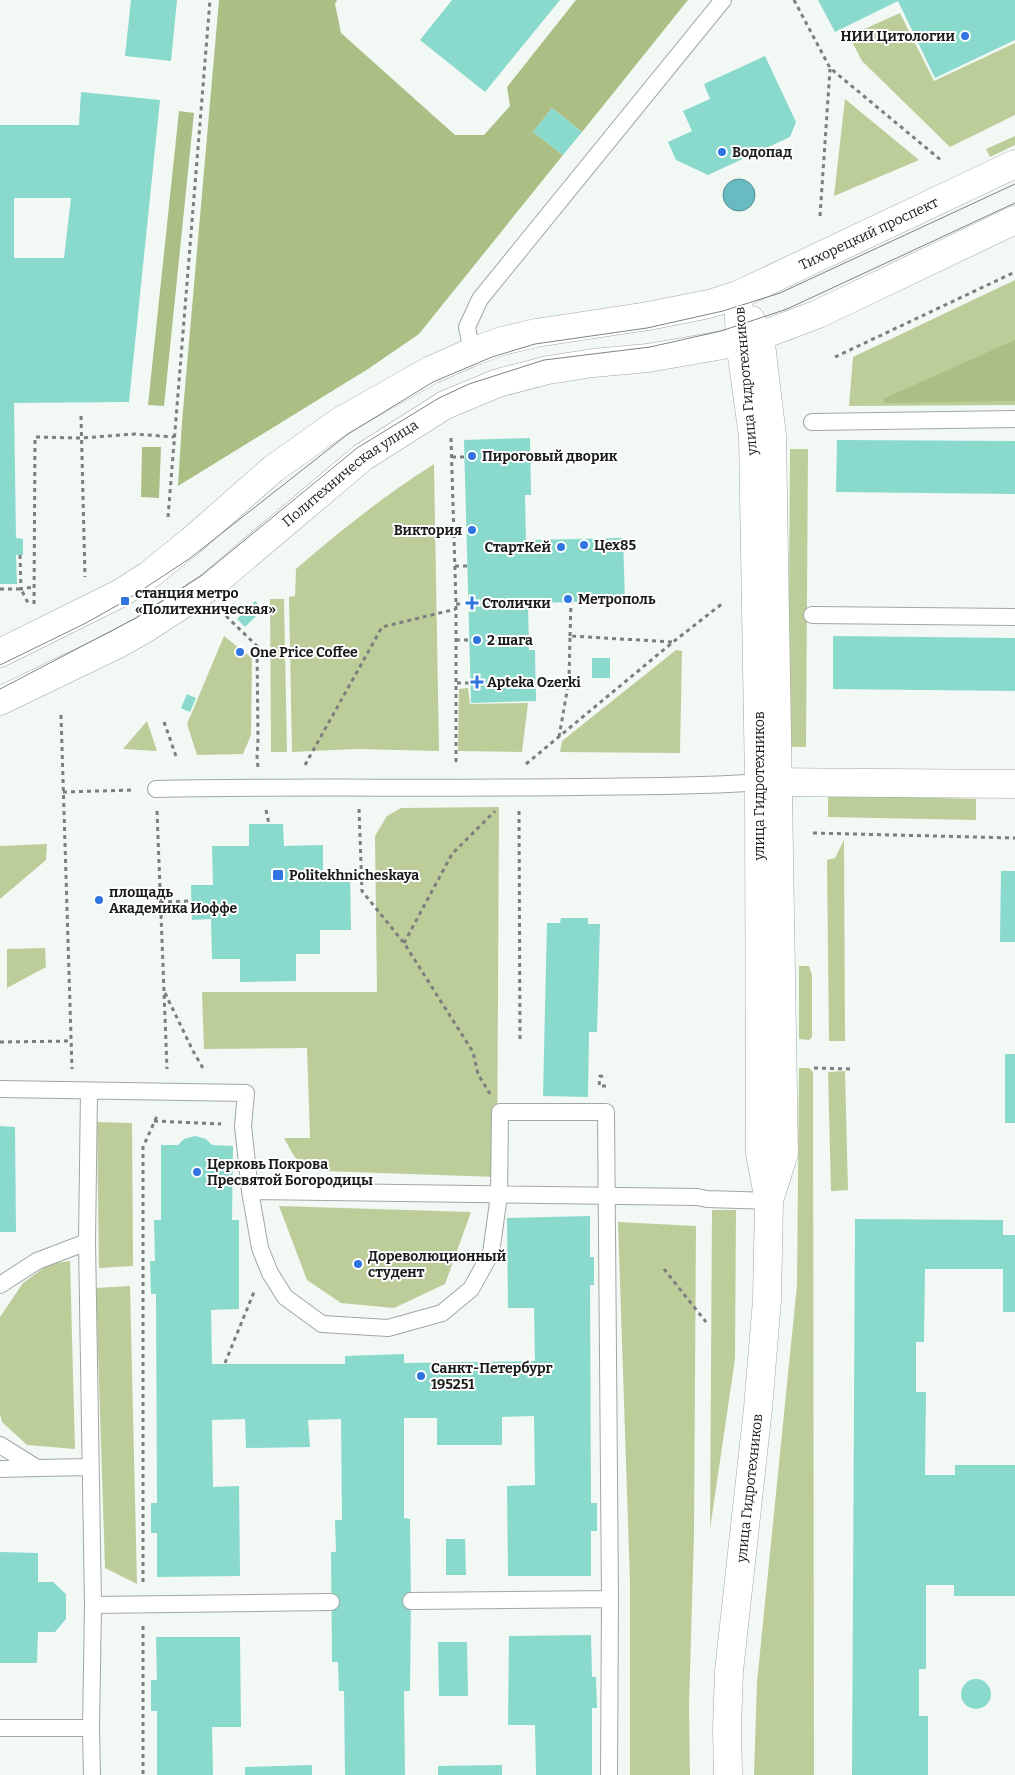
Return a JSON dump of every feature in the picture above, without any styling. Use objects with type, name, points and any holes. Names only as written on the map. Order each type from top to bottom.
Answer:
[{"type":"main road","name":"Тихорецкий проспект","points":[[730,298],[1015,164]]},
{"type":"main road","points":[[750,339],[818,314],[1015,220]]},
{"type":"main road","points":[[0,653],[121,593],[149,575],[273,469],[339,422],[432,370],[502,341],[536,333],[648,316],[730,298]]},
{"type":"main road","name":"улица Гидротехников","points":[[728,1775],[729,1671],[758,1408],[767,1300],[769,1201],[760,1153],[769,782],[772,436],[750,339],[730,298]]},
{"type":"main road","name":"Политехническая улица","points":[[0,701],[116,645],[143,630],[209,587],[363,457],[445,405],[498,383],[548,370],[593,363],[648,358],[750,339]]},
{"type":"main road","points":[[769,782],[1015,784]]},
{"type":"lane","points":[[472,352],[467,327],[480,299],[723,0]]},
{"type":"lane","points":[[812,422],[1015,419]]},
{"type":"lane","points":[[812,615],[1015,617]]},
{"type":"lane","points":[[156,789],[261,786],[519,788],[722,785],[769,782]]},
{"type":"lane","points":[[0,1089],[246,1093],[244,1126],[250,1191],[260,1248],[270,1274],[285,1297],[322,1324],[388,1328],[442,1313],[471,1289],[491,1253],[499,1195],[500,1112],[606,1112],[610,1599],[609,1775]]},
{"type":"lane","points":[[89,1091],[87,1242],[93,1605],[92,1775]]},
{"type":"lane","points":[[250,1191],[697,1197],[769,1201]]},
{"type":"lane","points":[[0,1285],[37,1261],[87,1242]]},
{"type":"lane","points":[[0,1445],[37,1468]]},
{"type":"lane","points":[[0,1469],[90,1467]]},
{"type":"lane","points":[[411,1601],[610,1599]]},
{"type":"lane","points":[[93,1605],[332,1602]]},
{"type":"lane","points":[[0,1728],[91,1728]]},
{"type":"path","points":[[168,517],[210,0]]},
{"type":"path","points":[[794,0],[830,68],[942,161]]},
{"type":"path","points":[[820,216],[830,68]]},
{"type":"path","points":[[835,357],[1015,272]]},
{"type":"path","points":[[80,416],[85,577]]},
{"type":"path","points":[[34,604],[35,437],[81,438],[135,434],[174,437]]},
{"type":"path","points":[[451,438],[456,606],[456,787]]},
{"type":"path","points":[[452,457],[464,457]]},
{"type":"path","points":[[20,555],[21,589],[29,605]]},
{"type":"path","points":[[455,566],[467,566]]},
{"type":"path","points":[[0,589],[34,587]]},
{"type":"path","points":[[559,737],[569,680],[571,602]]},
{"type":"path","points":[[498,788],[673,642],[723,603]]},
{"type":"path","points":[[292,787],[382,627],[468,604]]},
{"type":"path","points":[[226,616],[257,646],[258,740],[256,756]]},
{"type":"path","points":[[570,636],[673,642]]},
{"type":"path","points":[[456,640],[469,640]]},
{"type":"path","points":[[457,683],[470,683]]},
{"type":"path","points":[[61,715],[72,1090]]},
{"type":"path","points":[[164,722],[177,759]]},
{"type":"path","points":[[358,787],[362,891],[404,943],[473,1052],[478,1074],[500,1112]]},
{"type":"path","points":[[404,943],[452,854],[519,788]]},
{"type":"path","points":[[519,788],[520,1041]]},
{"type":"path","points":[[143,1775],[143,1147],[167,1092],[156,789]]},
{"type":"path","points":[[63,792],[129,790]]},
{"type":"path","points":[[813,833],[1015,838]]},
{"type":"path","points":[[160,902],[192,901]]},
{"type":"path","points":[[164,990],[193,1050],[218,1092]]},
{"type":"path","points":[[0,1042],[71,1041]]},
{"type":"path","points":[[814,1068],[852,1069]]},
{"type":"path","points":[[606,1086],[600,1086],[600,1076],[607,1077]]},
{"type":"path","points":[[664,1269],[706,1322]]},
{"type":"path","points":[[225,1363],[255,1290]]},
{"type":"green space","points":[[219,0],[337,0],[335,4],[341,33],[455,135],[484,135],[510,106],[507,87],[576,0],[688,0],[582,132],[552,108],[533,132],[563,155],[419,334],[368,369],[178,486],[182,422]]},
{"type":"green space","points":[[900,13],[934,81],[1015,43],[1015,115],[950,147],[862,61],[849,36]]},
{"type":"green space","points":[[845,99],[919,160],[834,196]]},
{"type":"green space","points":[[179,111],[194,113],[164,406],[148,405]]},
{"type":"green space","points":[[1015,136],[1015,145],[990,157],[986,149]]},
{"type":"green space","points":[[1015,280],[1015,405],[849,406],[853,357]]},
{"type":"green space","points":[[1015,340],[1015,401],[885,403],[883,401],[885,398]]},
{"type":"green space","points":[[142,447],[161,447],[159,498],[141,497]]},
{"type":"green space","points":[[790,449],[808,449],[806,747],[788,747]]},
{"type":"green space","points":[[434,464],[439,751],[356,749],[292,752],[289,597],[295,596],[296,569],[363,514]]},
{"type":"green space","points":[[270,599],[284,599],[287,752],[271,752]]},
{"type":"green space","points":[[224,636],[252,658],[251,735],[243,754],[197,755],[187,724]]},
{"type":"green space","points":[[676,650],[682,651],[680,753],[560,752],[562,741]]},
{"type":"green space","points":[[468,688],[470,704],[528,703],[522,752],[458,751],[459,689]]},
{"type":"green space","points":[[147,721],[157,751],[123,749]]},
{"type":"green space","points":[[828,795],[976,799],[976,820],[828,817]]},
{"type":"green space","points":[[499,807],[497,1177],[322,1171],[307,1167],[298,1160],[284,1138],[310,1138],[307,1048],[204,1049],[202,992],[377,992],[375,836],[387,816],[401,808]]},
{"type":"green space","points":[[844,840],[845,1041],[829,1041],[827,860],[835,858]]},
{"type":"green space","points":[[47,844],[46,860],[0,899],[0,846]]},
{"type":"green space","points":[[45,948],[46,967],[7,988],[7,949]]},
{"type":"green space","points":[[799,966],[809,966],[812,975],[812,1037],[809,1040],[799,1039]]},
{"type":"green space","points":[[799,1068],[809,1068],[813,1072],[814,1775],[754,1775],[757,1682],[797,1285]]},
{"type":"green space","points":[[845,1071],[848,1190],[831,1191],[828,1072]]},
{"type":"green space","points":[[97,1122],[132,1123],[133,1266],[99,1268]]},
{"type":"green space","points":[[279,1206],[471,1212],[445,1284],[394,1308],[341,1303],[307,1280]]},
{"type":"green space","points":[[712,1210],[736,1210],[735,1359],[710,1529]]},
{"type":"green space","points":[[618,1222],[696,1226],[694,1534],[689,1706],[690,1775],[630,1775],[630,1582]]},
{"type":"green space","points":[[70,1261],[75,1449],[27,1445],[2,1422],[0,1414],[0,1317],[23,1283],[49,1264]]},
{"type":"green space","points":[[130,1286],[137,1584],[105,1568],[96,1288]]},
{"type":"water","points":[[739,179],[751,183],[755,195],[751,207],[739,211],[727,207],[723,195],[727,183]]},
{"type":"building","points":[[131,0],[177,0],[171,61],[125,56]]},
{"type":"building","points":[[452,0],[560,0],[485,92],[420,40]]},
{"type":"building","name":"НИИ Цитологии","points":[[818,0],[1015,0],[1015,40],[935,78],[898,1],[835,32]]},
{"type":"building","points":[[765,56],[796,122],[790,137],[708,175],[676,160],[668,142],[692,131],[683,111],[710,99],[704,84]]},
{"type":"building","points":[[81,92],[160,100],[129,402],[14,403],[16,538],[23,539],[23,555],[16,555],[17,584],[0,584],[0,125],[79,125]],"holes":[[[14,198],[71,198],[64,258],[14,258]]]},
{"type":"building","points":[[552,108],[582,132],[563,155],[533,132]]},
{"type":"building","points":[[530,438],[531,495],[525,495],[526,540],[623,538],[625,601],[528,603],[529,650],[535,650],[536,701],[471,703],[464,440]]},
{"type":"building","points":[[837,440],[1015,441],[1015,494],[836,492]]},
{"type":"building","points":[[255,601],[263,609],[245,627],[237,619]]},
{"type":"building","points":[[833,636],[1015,638],[1015,691],[833,689]]},
{"type":"building","points":[[592,658],[610,658],[610,678],[592,678]]},
{"type":"building","points":[[187,694],[196,698],[190,712],[181,708]]},
{"type":"building","points":[[249,824],[283,824],[284,846],[323,845],[323,872],[350,872],[351,930],[320,930],[320,954],[296,954],[296,981],[240,982],[240,959],[212,959],[211,919],[192,920],[191,885],[213,885],[212,846],[249,846]]},
{"type":"building","points":[[1001,871],[1015,871],[1015,942],[1000,942]]},
{"type":"building","points":[[561,918],[588,918],[588,924],[600,924],[597,1032],[589,1032],[588,1097],[543,1096],[547,923],[560,923]]},
{"type":"building","points":[[1005,1054],[1015,1054],[1015,1123],[1005,1123]]},
{"type":"building","points":[[0,1126],[15,1127],[16,1232],[0,1232]]},
{"type":"building","points":[[195,1136],[206,1139],[212,1145],[233,1146],[232,1220],[239,1220],[239,1309],[211,1310],[212,1364],[345,1364],[345,1356],[404,1354],[404,1363],[535,1361],[534,1308],[508,1308],[507,1218],[590,1216],[590,1257],[594,1257],[594,1285],[590,1285],[591,1503],[597,1503],[597,1531],[591,1531],[591,1576],[508,1576],[507,1486],[535,1485],[534,1416],[502,1417],[502,1445],[437,1445],[437,1418],[404,1418],[404,1518],[410,1519],[411,1601],[410,1691],[404,1691],[405,1775],[345,1775],[344,1691],[339,1691],[338,1662],[332,1662],[331,1552],[336,1552],[335,1520],[342,1520],[341,1419],[308,1420],[310,1447],[246,1448],[245,1419],[212,1420],[213,1487],[239,1486],[240,1576],[157,1577],[157,1533],[151,1533],[151,1503],[157,1503],[156,1294],[151,1294],[150,1261],[155,1261],[154,1220],[161,1220],[161,1145],[178,1145],[184,1139]]},
{"type":"building","points":[[855,1219],[1003,1220],[1003,1235],[1015,1235],[1015,1312],[1003,1312],[1003,1269],[925,1269],[924,1342],[916,1342],[916,1392],[926,1392],[925,1475],[955,1475],[955,1465],[1015,1465],[1015,1596],[954,1596],[954,1585],[926,1585],[926,1669],[919,1669],[919,1716],[928,1716],[928,1775],[852,1775]]},
{"type":"building","points":[[446,1539],[465,1539],[466,1575],[446,1575]]},
{"type":"building","points":[[0,1552],[38,1553],[38,1582],[53,1582],[66,1594],[66,1619],[55,1632],[38,1632],[37,1663],[0,1663]]},
{"type":"building","points":[[591,1635],[592,1677],[596,1677],[597,1708],[592,1708],[592,1775],[536,1775],[535,1725],[508,1725],[509,1636]]},
{"type":"building","points":[[156,1637],[240,1637],[241,1727],[212,1727],[213,1775],[157,1775],[157,1711],[151,1711],[151,1680],[157,1680]]},
{"type":"building","points":[[438,1642],[467,1642],[468,1696],[439,1696]]},
{"type":"building","points":[[976,1679],[982,1680],[990,1688],[990,1700],[982,1708],[976,1709],[970,1708],[962,1700],[961,1694],[962,1688],[970,1680]]},
{"type":"building","points":[[312,1765],[312,1775],[245,1775],[245,1767]]},
{"type":"building","points":[[502,1765],[502,1775],[438,1775],[438,1766]]},
{"type":"tram line","points":[[0,665],[86,623],[125,601],[189,559],[348,434],[433,382],[492,357],[535,344],[647,328],[723,311],[780,293],[1015,184]]},
{"type":"tram line","points":[[0,689],[136,618],[201,576],[357,448],[439,398],[469,384],[544,360],[650,347],[721,331],[787,309],[1015,203]]},
{"type":"place","name":"НИИ Цитологии","points":[[965,36]]},
{"type":"place","name":"Водопад","points":[[722,152]]},
{"type":"place","name":"Пироговый дворик","points":[[472,456]]},
{"type":"place","name":"Виктория","points":[[472,530]]},
{"type":"place","name":"Цех85","points":[[584,545]]},
{"type":"place","name":"СтартКей","points":[[561,547]]},
{"type":"place","name":"Метрополь","points":[[568,599]]},
{"type":"place","name":"станция метро «Политехническая»","points":[[125,601]]},
{"type":"place","name":"Столички","points":[[472,603]]},
{"type":"place","name":"2 шага","points":[[477,640]]},
{"type":"place","name":"One Price Coffee","points":[[240,652]]},
{"type":"place","name":"Apteka Ozerki","points":[[477,682]]},
{"type":"place","name":"Politekhnicheskaya","points":[[278,875]]},
{"type":"place","name":"площадь Академика Иоффе","points":[[99,900]]},
{"type":"place","name":"Церковь Покрова Пресвятой Богородицы","points":[[197,1172]]},
{"type":"place","name":"Дореволюционный студент","points":[[358,1264]]},
{"type":"place","name":"Санкт-Петербург 195251","points":[[421,1376]]}]
